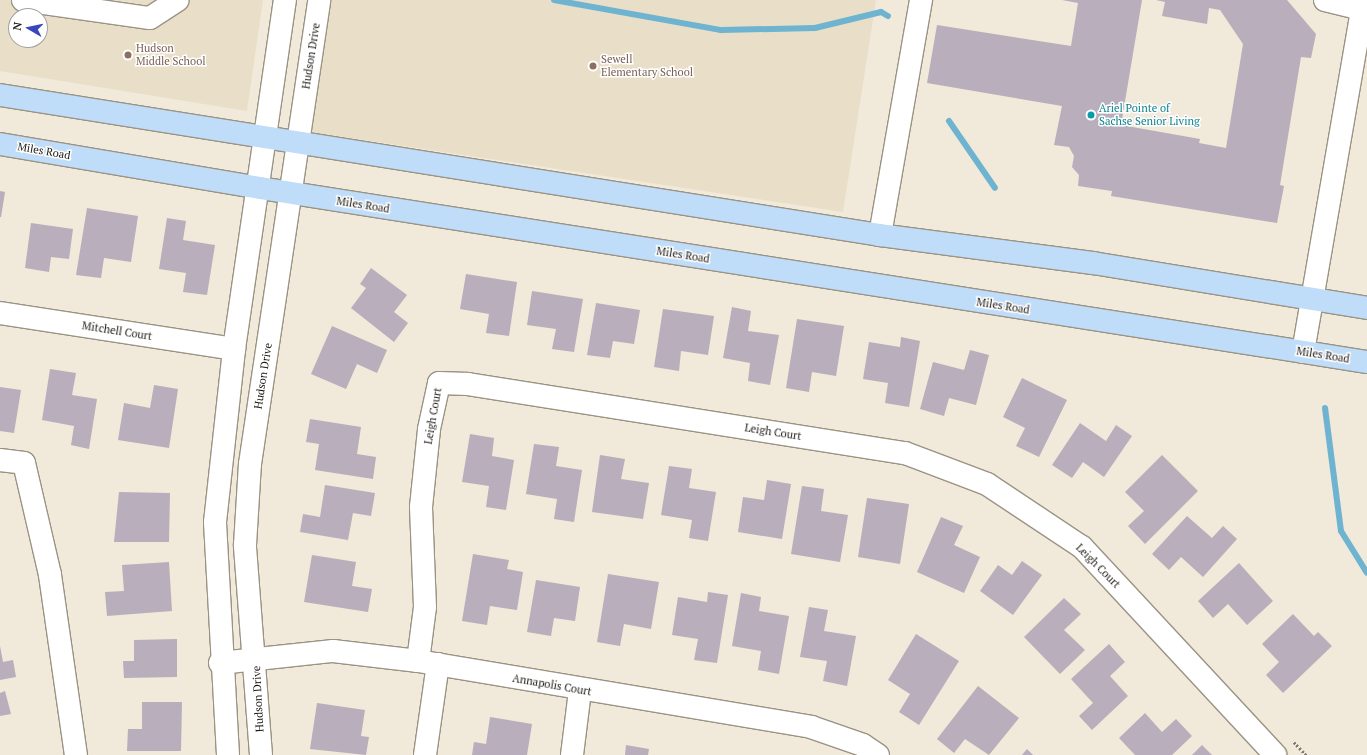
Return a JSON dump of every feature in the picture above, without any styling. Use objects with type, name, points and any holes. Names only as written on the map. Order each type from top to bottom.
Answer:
[{"type":"main road","points":[[0,95],[298,144],[880,235],[1093,263],[1310,300],[1367,308]]},
{"type":"main road","name":"Miles Road","points":[[0,144],[260,188],[1367,362]]},
{"type":"street","points":[[24,0],[150,18],[178,0]]},
{"type":"street","points":[[228,755],[220,663],[215,522],[234,349],[260,188],[264,138],[284,0]]},
{"type":"street","name":"Hudson Drive","points":[[261,755],[255,658],[245,546],[250,464],[292,193],[319,0]]},
{"type":"street","points":[[880,235],[921,0]]},
{"type":"street","points":[[1303,352],[1310,300],[1363,5],[1326,0]]},
{"type":"street","name":"Mitchell Court","points":[[0,314],[234,349]]},
{"type":"street","name":"Leigh Court","points":[[428,663],[422,507],[429,429],[439,383],[468,384],[905,453],[987,484],[1082,547],[1274,755]]},
{"type":"street","points":[[0,460],[24,463],[50,575],[76,755]]},
{"type":"street","name":"Annapolis Court","points":[[220,663],[255,658],[333,651],[428,663],[580,690],[811,727],[863,745],[878,755]]},
{"type":"street","points":[[425,755],[428,663]]},
{"type":"street","points":[[572,755],[580,690]]},
{"type":"shaded area","name":"Hudson Middle School","points":[[0,0],[263,0],[247,111],[0,71]]},
{"type":"shaded area","name":"Sewell Elementary School","points":[[332,0],[876,0],[843,212],[311,132]]},
{"type":"building","name":"Ariel Pointe of Sachse Senior Living","points":[[1062,0],[1142,0],[1121,125],[1200,139],[1199,143],[1226,148],[1243,44],[1220,10],[1209,8],[1207,24],[1162,16],[1165,2],[1156,0],[1287,0],[1316,34],[1311,58],[1301,57],[1280,185],[1284,186],[1277,223],[1111,196],[1112,191],[1078,186],[1079,175],[1072,167],[1074,156],[1069,147],[1054,145],[1062,106],[927,83],[937,25],[1071,46],[1078,3]]},
{"type":"building","points":[[0,191],[5,192],[1,217],[0,217]]},
{"type":"building","points":[[87,208],[138,216],[131,262],[104,258],[101,278],[76,275]]},
{"type":"building","points":[[167,218],[186,221],[183,240],[215,245],[207,295],[183,292],[186,273],[159,269]]},
{"type":"building","points":[[31,223],[73,229],[69,259],[51,257],[49,272],[25,268]]},
{"type":"building","points":[[371,268],[407,295],[394,312],[408,323],[394,342],[351,308],[366,288],[360,284]]},
{"type":"building","points":[[466,274],[517,282],[509,336],[486,333],[489,314],[460,309]]},
{"type":"building","points":[[532,291],[583,299],[574,352],[552,349],[556,329],[527,325]]},
{"type":"building","points":[[596,303],[640,310],[634,344],[613,341],[610,358],[587,355]]},
{"type":"building","points":[[732,307],[751,311],[748,331],[779,335],[770,385],[748,381],[750,363],[723,358]]},
{"type":"building","points":[[663,309],[714,316],[708,355],[681,351],[679,371],[654,367]]},
{"type":"building","points":[[797,319],[844,326],[836,376],[812,372],[809,392],[786,388]]},
{"type":"building","points":[[332,326],[387,350],[377,373],[357,364],[346,389],[311,374]]},
{"type":"building","points":[[901,337],[920,341],[909,407],[885,403],[888,383],[863,379],[869,342],[900,347]]},
{"type":"building","points":[[970,350],[989,355],[976,405],[949,398],[944,416],[920,409],[933,362],[964,370]]},
{"type":"building","points":[[50,369],[76,373],[72,395],[97,399],[89,449],[71,445],[74,426],[42,420]]},
{"type":"building","points":[[1022,378],[1067,400],[1039,457],[1016,446],[1025,428],[1003,417]]},
{"type":"building","points":[[154,385],[178,389],[169,448],[118,440],[124,403],[150,408]]},
{"type":"building","points":[[0,387],[21,390],[14,433],[0,431]]},
{"type":"building","points":[[310,419],[361,427],[357,454],[376,457],[373,479],[315,470],[319,444],[306,442]]},
{"type":"building","points":[[1080,423],[1106,441],[1116,425],[1132,436],[1104,477],[1083,462],[1072,478],[1052,465]]},
{"type":"building","points":[[470,434],[494,438],[492,456],[514,460],[506,510],[486,507],[489,486],[462,482]]},
{"type":"building","points":[[534,444],[559,447],[556,466],[582,470],[574,522],[554,519],[557,499],[526,494]]},
{"type":"building","points":[[600,455],[625,459],[621,479],[649,483],[643,519],[592,512]]},
{"type":"building","points":[[1162,455],[1198,491],[1145,544],[1128,526],[1144,511],[1125,492]]},
{"type":"building","points":[[669,466],[692,469],[689,488],[716,492],[708,541],[689,538],[692,520],[661,515]]},
{"type":"building","points":[[767,480],[791,484],[782,539],[738,532],[743,497],[764,500]]},
{"type":"building","points":[[325,485],[375,493],[371,516],[353,513],[348,540],[300,532],[303,514],[320,517]]},
{"type":"building","points":[[802,486],[824,489],[821,511],[848,515],[840,562],[791,554]]},
{"type":"building","points":[[119,492],[170,493],[169,542],[114,542]]},
{"type":"building","points":[[867,498],[909,504],[900,564],[858,557]]},
{"type":"building","points":[[1187,516],[1212,538],[1223,526],[1237,539],[1203,577],[1181,557],[1169,570],[1152,554]]},
{"type":"building","points":[[941,517],[963,526],[954,545],[980,557],[964,593],[917,572]]},
{"type":"building","points":[[473,554],[509,560],[507,569],[523,572],[517,610],[490,606],[487,625],[462,621]]},
{"type":"building","points":[[312,555],[356,562],[352,586],[372,589],[368,612],[304,602]]},
{"type":"building","points":[[1022,561],[1042,575],[1013,615],[980,591],[998,565],[1012,575]]},
{"type":"building","points":[[169,562],[172,611],[107,616],[105,592],[124,591],[122,565]]},
{"type":"building","points":[[1239,563],[1273,601],[1247,625],[1228,604],[1213,618],[1198,601]]},
{"type":"building","points":[[608,574],[659,582],[651,629],[624,624],[620,646],[597,642]]},
{"type":"building","points":[[536,580],[580,587],[575,621],[554,618],[551,636],[527,632]]},
{"type":"building","points":[[708,592],[728,595],[717,663],[694,660],[698,639],[672,635],[678,597],[707,602]]},
{"type":"building","points":[[741,593],[761,597],[759,611],[789,616],[779,674],[758,670],[761,651],[732,646]]},
{"type":"building","points":[[1064,598],[1081,614],[1064,630],[1085,650],[1060,674],[1024,637]]},
{"type":"building","points":[[809,607],[828,610],[824,631],[856,636],[847,686],[823,681],[827,661],[800,657]]},
{"type":"building","points":[[1293,614],[1314,636],[1318,632],[1332,646],[1283,693],[1266,675],[1279,662],[1262,644]]},
{"type":"building","points":[[916,634],[959,661],[919,725],[899,712],[910,694],[888,680]]},
{"type":"building","points":[[177,639],[177,677],[124,678],[123,661],[134,661],[134,640]]},
{"type":"building","points":[[1109,644],[1125,662],[1110,676],[1128,696],[1092,730],[1079,716],[1093,703],[1071,679]]},
{"type":"building","points":[[0,646],[3,662],[13,660],[16,677],[0,680]]},
{"type":"building","points":[[978,686],[1019,718],[989,755],[965,739],[954,753],[937,739]]},
{"type":"building","points":[[5,691],[11,714],[0,716],[0,693]]},
{"type":"building","points":[[142,702],[182,702],[181,751],[127,751],[128,729],[142,729]]},
{"type":"building","points":[[317,703],[365,710],[361,736],[369,737],[366,755],[310,749]]},
{"type":"building","points":[[1145,713],[1162,732],[1176,719],[1192,736],[1172,755],[1135,755],[1119,738]]},
{"type":"building","points":[[490,717],[532,724],[527,755],[472,755],[474,742],[486,744]]},
{"type":"building","points":[[626,745],[649,749],[648,755],[625,755]]},
{"type":"building","points":[[1202,745],[1212,755],[1192,755]]},
{"type":"building","points":[[1027,749],[1033,755],[1022,755]]},
{"type":"waterway","points":[[554,0],[721,30],[815,28],[881,12],[888,16]]},
{"type":"waterway","points":[[949,121],[995,188]]},
{"type":"waterway","points":[[1325,408],[1341,531],[1367,573]]},
{"type":"place","name":"Hudson Middle School","points":[[128,55]]},
{"type":"place","name":"Sewell Elementary School","points":[[593,66]]},
{"type":"place","name":"Ariel Pointe of Sachse Senior Living","points":[[1091,115]]}]
